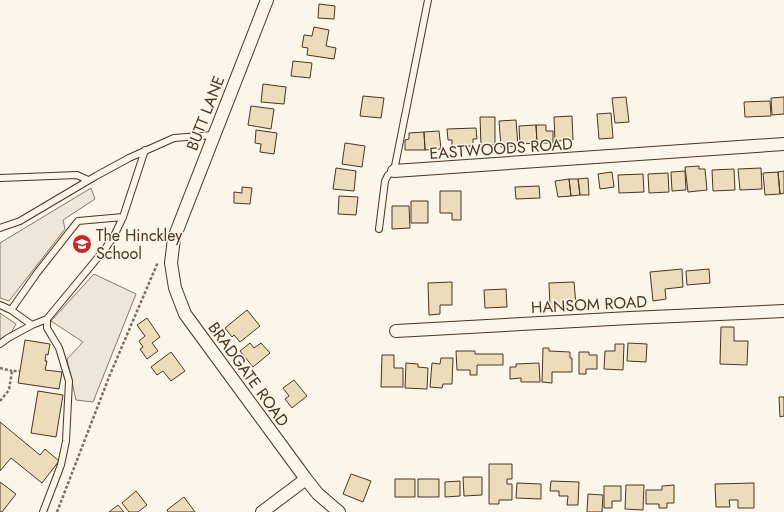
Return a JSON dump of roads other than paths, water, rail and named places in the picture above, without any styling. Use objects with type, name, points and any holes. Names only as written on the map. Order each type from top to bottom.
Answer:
[{"type":"street","name":"BUTT LANE","points":[[174,238],[266,0]]},
{"type":"street","name":"EASTWOODS ROAD","points":[[394,171],[784,144]]},
{"type":"street","name":"BRADGATE ROAD","points":[[174,238],[171,263],[175,288],[185,314],[306,479],[318,494],[339,512]]},
{"type":"street","name":"HANSOM ROAD","points":[[396,331],[637,317],[784,311]]},
{"type":"street","points":[[262,512],[306,479]]},
{"type":"lane","points":[[379,229],[385,182],[388,175],[394,171],[428,0]]},
{"type":"lane","points":[[0,228],[20,221],[88,180],[145,150],[174,138],[213,135]]},
{"type":"lane","points":[[0,344],[32,325],[47,319],[114,236],[123,217],[145,150]]},
{"type":"lane","points":[[0,178],[77,175],[88,180]]},
{"type":"lane","points":[[11,310],[37,273],[78,221],[123,217]]},
{"type":"lane","points":[[0,305],[11,310],[32,325]]},
{"type":"lane","points":[[43,512],[61,465],[66,441],[69,381],[59,348],[48,328],[47,319]]},
{"type":"place","name":"The Hinckley School","points":[[82,244]]}]
